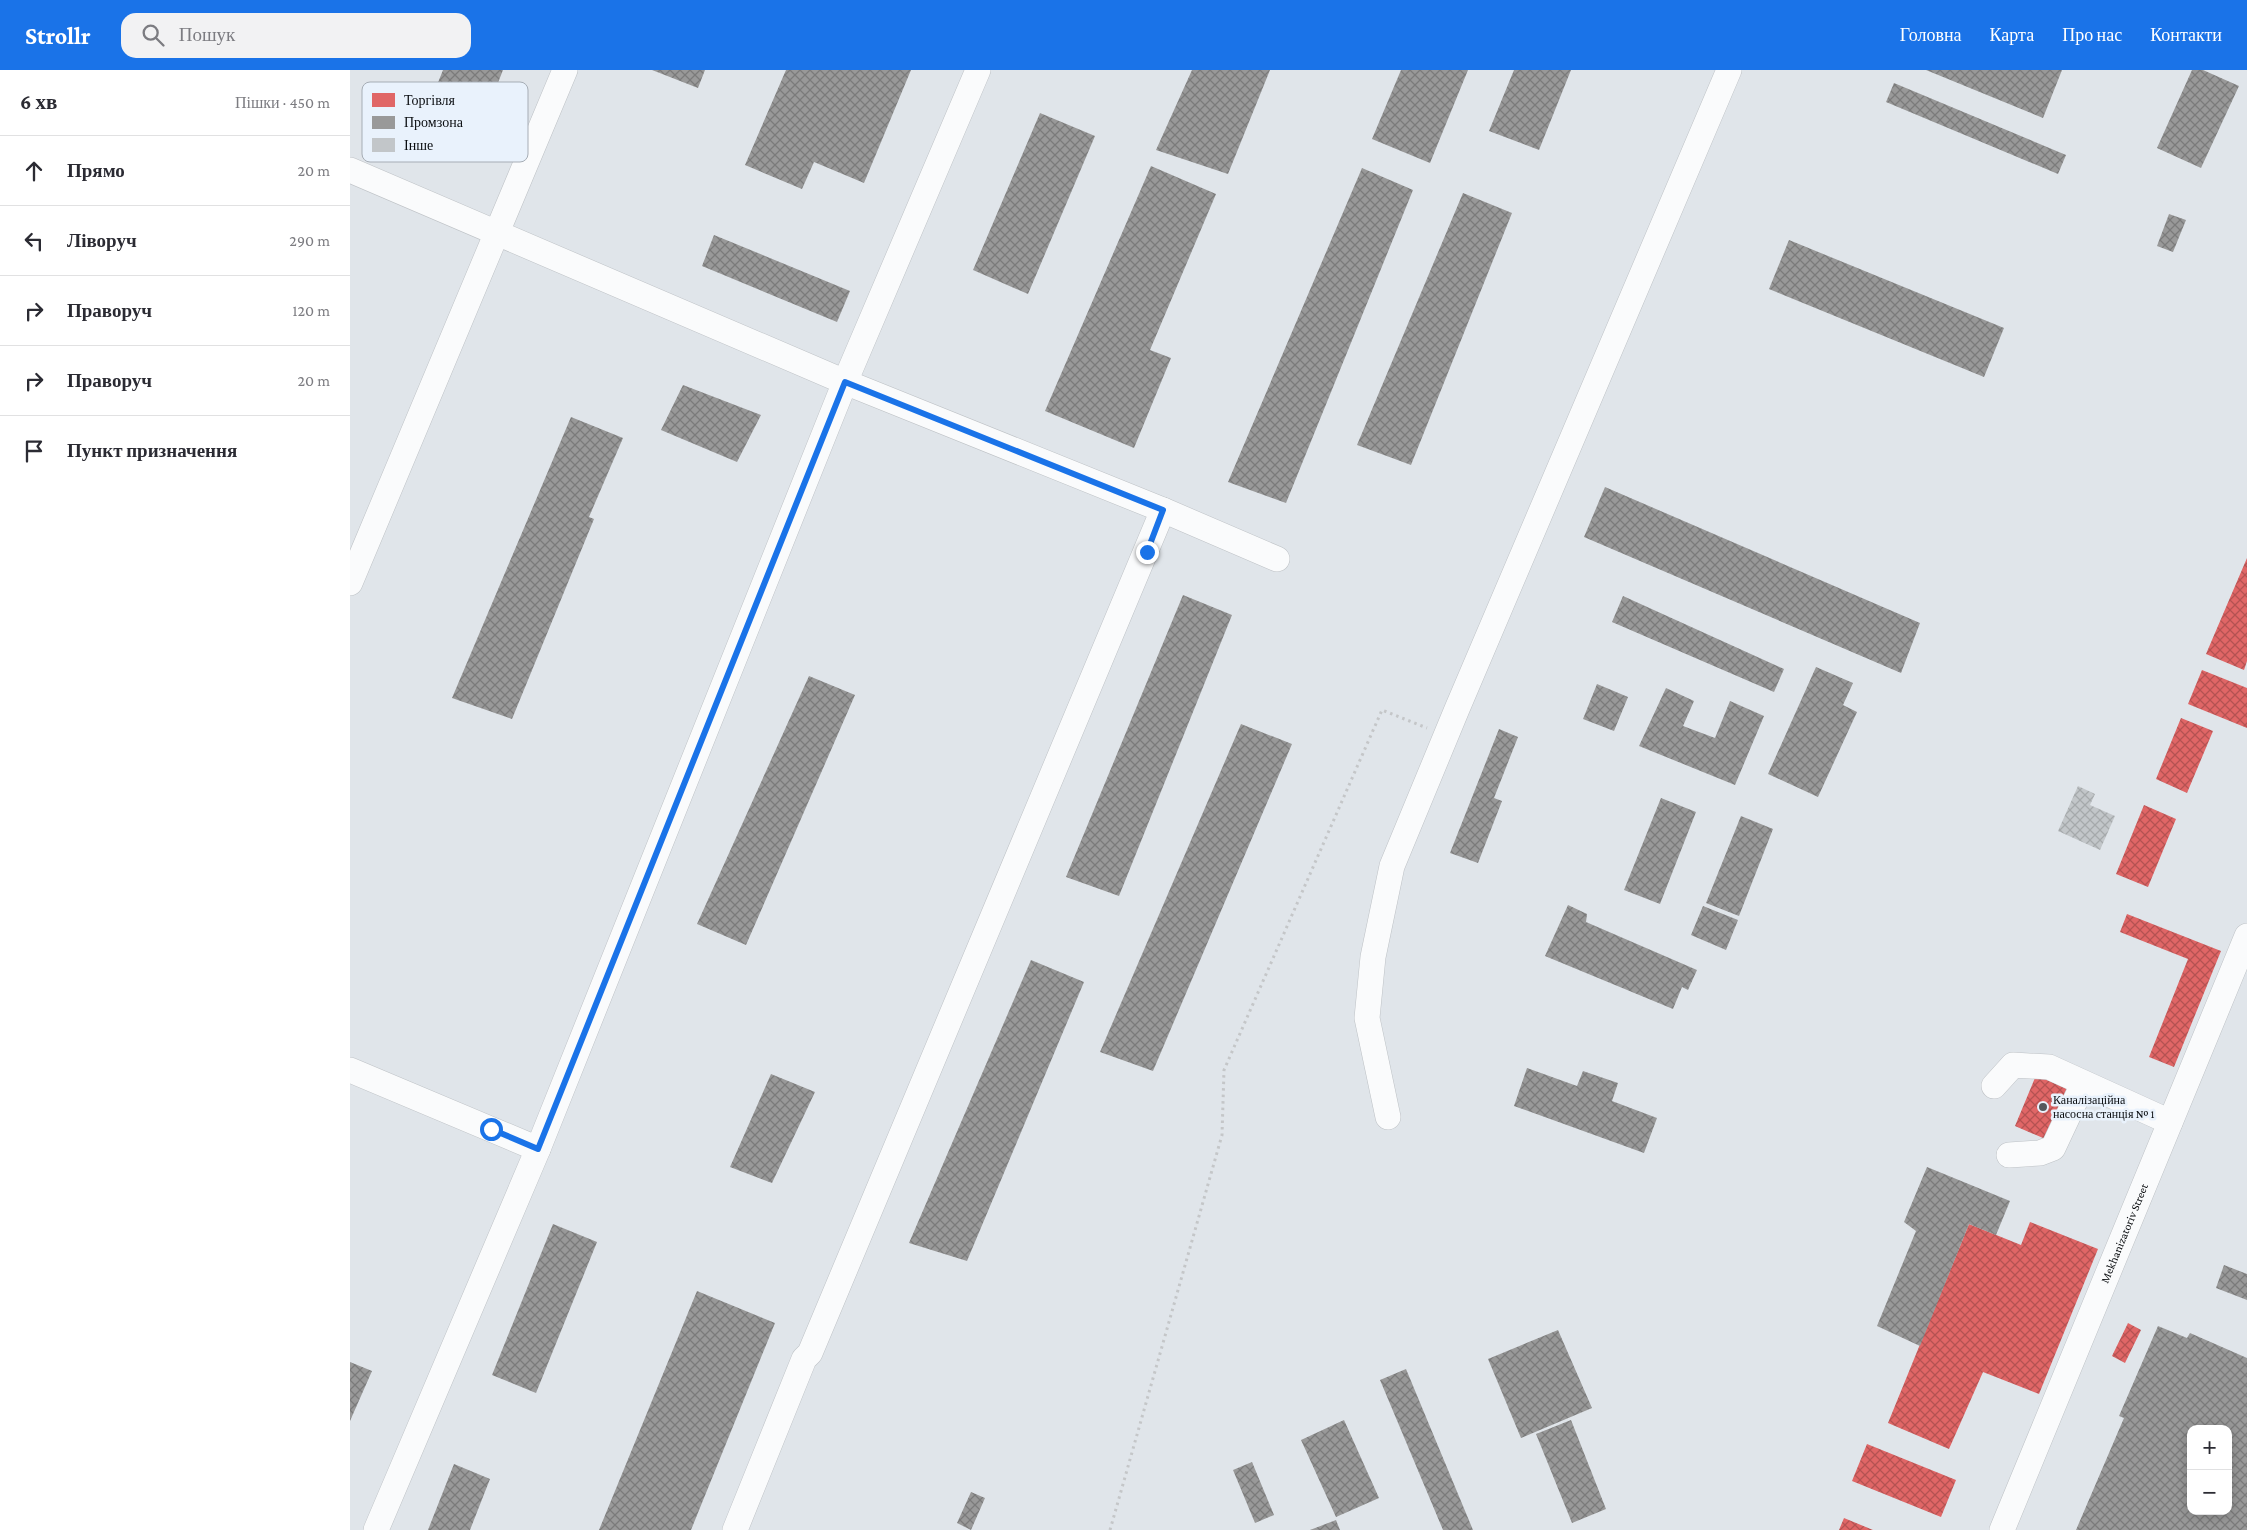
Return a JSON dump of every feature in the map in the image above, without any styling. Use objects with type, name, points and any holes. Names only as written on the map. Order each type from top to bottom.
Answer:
[{"type":"street","points":[[528,156],[565,70]]},
{"type":"street","points":[[376,1530],[538,1149],[845,382],[978,70]]},
{"type":"street","points":[[1388,1117],[1367,1018],[1373,957],[1392,866],[1729,70]]},
{"type":"street","points":[[350,583],[526,162]]},
{"type":"street","points":[[350,170],[845,382],[1163,510],[1277,559]]},
{"type":"street","points":[[735,1530],[804,1359],[810,1353],[818,1335],[1163,510]]},
{"type":"street","name":"Mekhanizatoriv Street","points":[[2002,1530],[2247,936]]},
{"type":"street","points":[[1994,1086],[2013,1065],[2049,1067],[2170,1122]]},
{"type":"street","points":[[350,1070],[538,1149]]},
{"type":"street","points":[[2009,1155],[2040,1153],[2053,1148],[2084,1084]]},
{"type":"path","points":[[1110,1530],[1222,1135],[1224,1070],[1382,710],[1446,736]]},
{"type":"building: Торгівля","points":[[2247,558],[2247,661],[2244,670],[2206,654]]},
{"type":"building: Торгівля","points":[[2202,670],[2247,688],[2247,728],[2188,704]]},
{"type":"building: Торгівля","points":[[2181,718],[2213,731],[2187,793],[2156,779]]},
{"type":"building: Торгівля","points":[[2144,805],[2176,819],[2148,887],[2116,874]]},
{"type":"building: Торгівля","points":[[2127,914],[2221,951],[2174,1067],[2149,1057],[2188,959],[2120,932]]},
{"type":"building: Торгівля","name":"Каналізаційна насосна станція № 1","points":[[2037,1073],[2072,1088],[2050,1141],[2015,1126]]},
{"type":"building: Торгівля","points":[[2030,1222],[2098,1249],[2039,1394],[1983,1372],[1949,1449],[1888,1423],[1969,1224],[2021,1245]]},
{"type":"building: Торгівля","points":[[2128,1323],[2141,1330],[2125,1363],[2112,1356]]},
{"type":"building: Торгівля","points":[[1867,1444],[1956,1480],[1941,1517],[1852,1481]]},
{"type":"building: Торгівля","points":[[1844,1518],[1873,1530],[1839,1530]]},
{"type":"building: Промзона","points":[[443,70],[503,70],[498,82],[438,82]]},
{"type":"building: Промзона","points":[[652,70],[705,70],[698,88]]},
{"type":"building: Промзона","points":[[786,70],[911,70],[864,183],[814,162],[802,189],[745,165]]},
{"type":"building: Промзона","points":[[1192,70],[1270,70],[1228,174],[1156,150]]},
{"type":"building: Промзона","points":[[1401,70],[1468,70],[1430,163],[1372,139]]},
{"type":"building: Промзона","points":[[1514,70],[1571,70],[1539,150],[1489,131]]},
{"type":"building: Промзона","points":[[1926,70],[2062,70],[2043,118]]},
{"type":"building: Промзона","points":[[2192,70],[2203,70],[2239,86],[2201,168],[2157,148]]},
{"type":"building: Промзона","points":[[1894,83],[2066,155],[2058,174],[1886,102]]},
{"type":"building: Промзона","points":[[1040,113],[1095,136],[1028,294],[973,270]]},
{"type":"building: Промзона","points":[[1151,166],[1216,194],[1150,350],[1171,358],[1134,448],[1045,411]]},
{"type":"building: Промзона","points":[[1362,168],[1413,190],[1286,503],[1228,482]]},
{"type":"building: Промзона","points":[[1463,193],[1512,213],[1411,465],[1357,445]]},
{"type":"building: Промзона","points":[[2169,214],[2186,220],[2173,252],[2157,246]]},
{"type":"building: Промзона","points":[[714,235],[850,291],[837,322],[702,266]]},
{"type":"building: Промзона","points":[[1789,240],[2004,328],[1984,377],[1769,289]]},
{"type":"building: Промзона","points":[[683,385],[761,415],[737,462],[661,430]]},
{"type":"building: Промзона","points":[[571,417],[623,438],[589,517],[594,519],[512,719],[452,698]]},
{"type":"building: Промзона","points":[[1605,487],[1920,623],[1901,673],[1584,537]]},
{"type":"building: Промзона","points":[[1183,595],[1232,615],[1119,896],[1066,877]]},
{"type":"building: Промзона","points":[[1623,596],[1784,669],[1774,692],[1612,622]]},
{"type":"building: Промзона","points":[[1816,667],[1853,683],[1843,705],[1857,712],[1818,797],[1768,774]]},
{"type":"building: Промзона","points":[[809,676],[855,695],[746,945],[697,924]]},
{"type":"building: Промзона","points":[[1597,684],[1628,697],[1614,731],[1583,719]]},
{"type":"building: Промзона","points":[[1666,688],[1694,701],[1683,726],[1715,738],[1730,701],[1764,716],[1735,785],[1639,746]]},
{"type":"building: Промзона","points":[[1241,724],[1292,744],[1153,1071],[1100,1052]]},
{"type":"building: Промзона","points":[[1499,729],[1518,737],[1494,798],[1502,801],[1478,863],[1450,853]]},
{"type":"building: Промзона","points":[[1661,798],[1696,812],[1660,904],[1624,890]]},
{"type":"building: Промзона","points":[[1741,816],[1773,829],[1739,916],[1706,903]]},
{"type":"building: Промзона","points":[[1568,905],[1587,914],[1586,922],[1697,970],[1688,990],[1682,987],[1673,1009],[1545,956]]},
{"type":"building: Промзона","points":[[1703,906],[1738,920],[1726,950],[1691,935]]},
{"type":"building: Промзона","points":[[1031,960],[1084,982],[967,1261],[909,1243]]},
{"type":"building: Промзона","points":[[1527,1068],[1577,1086],[1583,1071],[1618,1083],[1612,1101],[1657,1118],[1644,1153],[1514,1106]]},
{"type":"building: Промзона","points":[[771,1074],[815,1092],[772,1183],[730,1167]]},
{"type":"building: Промзона","points":[[1927,1167],[2010,1201],[1996,1235],[1969,1224],[1920,1346],[1877,1326],[1916,1231],[1904,1222]]},
{"type":"building: Промзона","points":[[553,1224],[597,1242],[536,1393],[492,1375]]},
{"type":"building: Промзона","points":[[2224,1265],[2247,1274],[2247,1300],[2216,1288]]},
{"type":"building: Промзона","points":[[697,1291],[775,1323],[691,1530],[599,1530]]},
{"type":"building: Промзона","points":[[2158,1326],[2187,1338],[2190,1333],[2247,1358],[2247,1530],[2076,1530],[2124,1418],[2119,1416]]},
{"type":"building: Промзона","points":[[1558,1330],[1592,1408],[1521,1438],[1488,1359]]},
{"type":"building: Промзона","points":[[350,1362],[372,1371],[350,1421]]},
{"type":"building: Промзона","points":[[1406,1369],[1473,1530],[1443,1530],[1380,1380]]},
{"type":"building: Промзона","points":[[1344,1420],[1379,1498],[1336,1517],[1301,1440]]},
{"type":"building: Промзона","points":[[1571,1420],[1606,1509],[1572,1523],[1536,1434]]},
{"type":"building: Промзона","points":[[1252,1462],[1274,1515],[1255,1523],[1233,1470]]},
{"type":"building: Промзона","points":[[454,1464],[490,1479],[470,1530],[428,1530]]},
{"type":"building: Промзона","points":[[971,1492],[985,1498],[971,1530],[957,1523]]},
{"type":"building: Промзона","points":[[1336,1520],[1340,1530],[1310,1530]]},
{"type":"building: Інше","points":[[2078,786],[2095,794],[2090,805],[2115,816],[2100,850],[2058,831]]},
{"type":"place","name":"Каналізаційна насосна станція № 1","points":[[2043,1107]]},
{"type":"route","points":[[491,1129],[538,1149],[845,382],[1163,510],[1147,552]]}]
